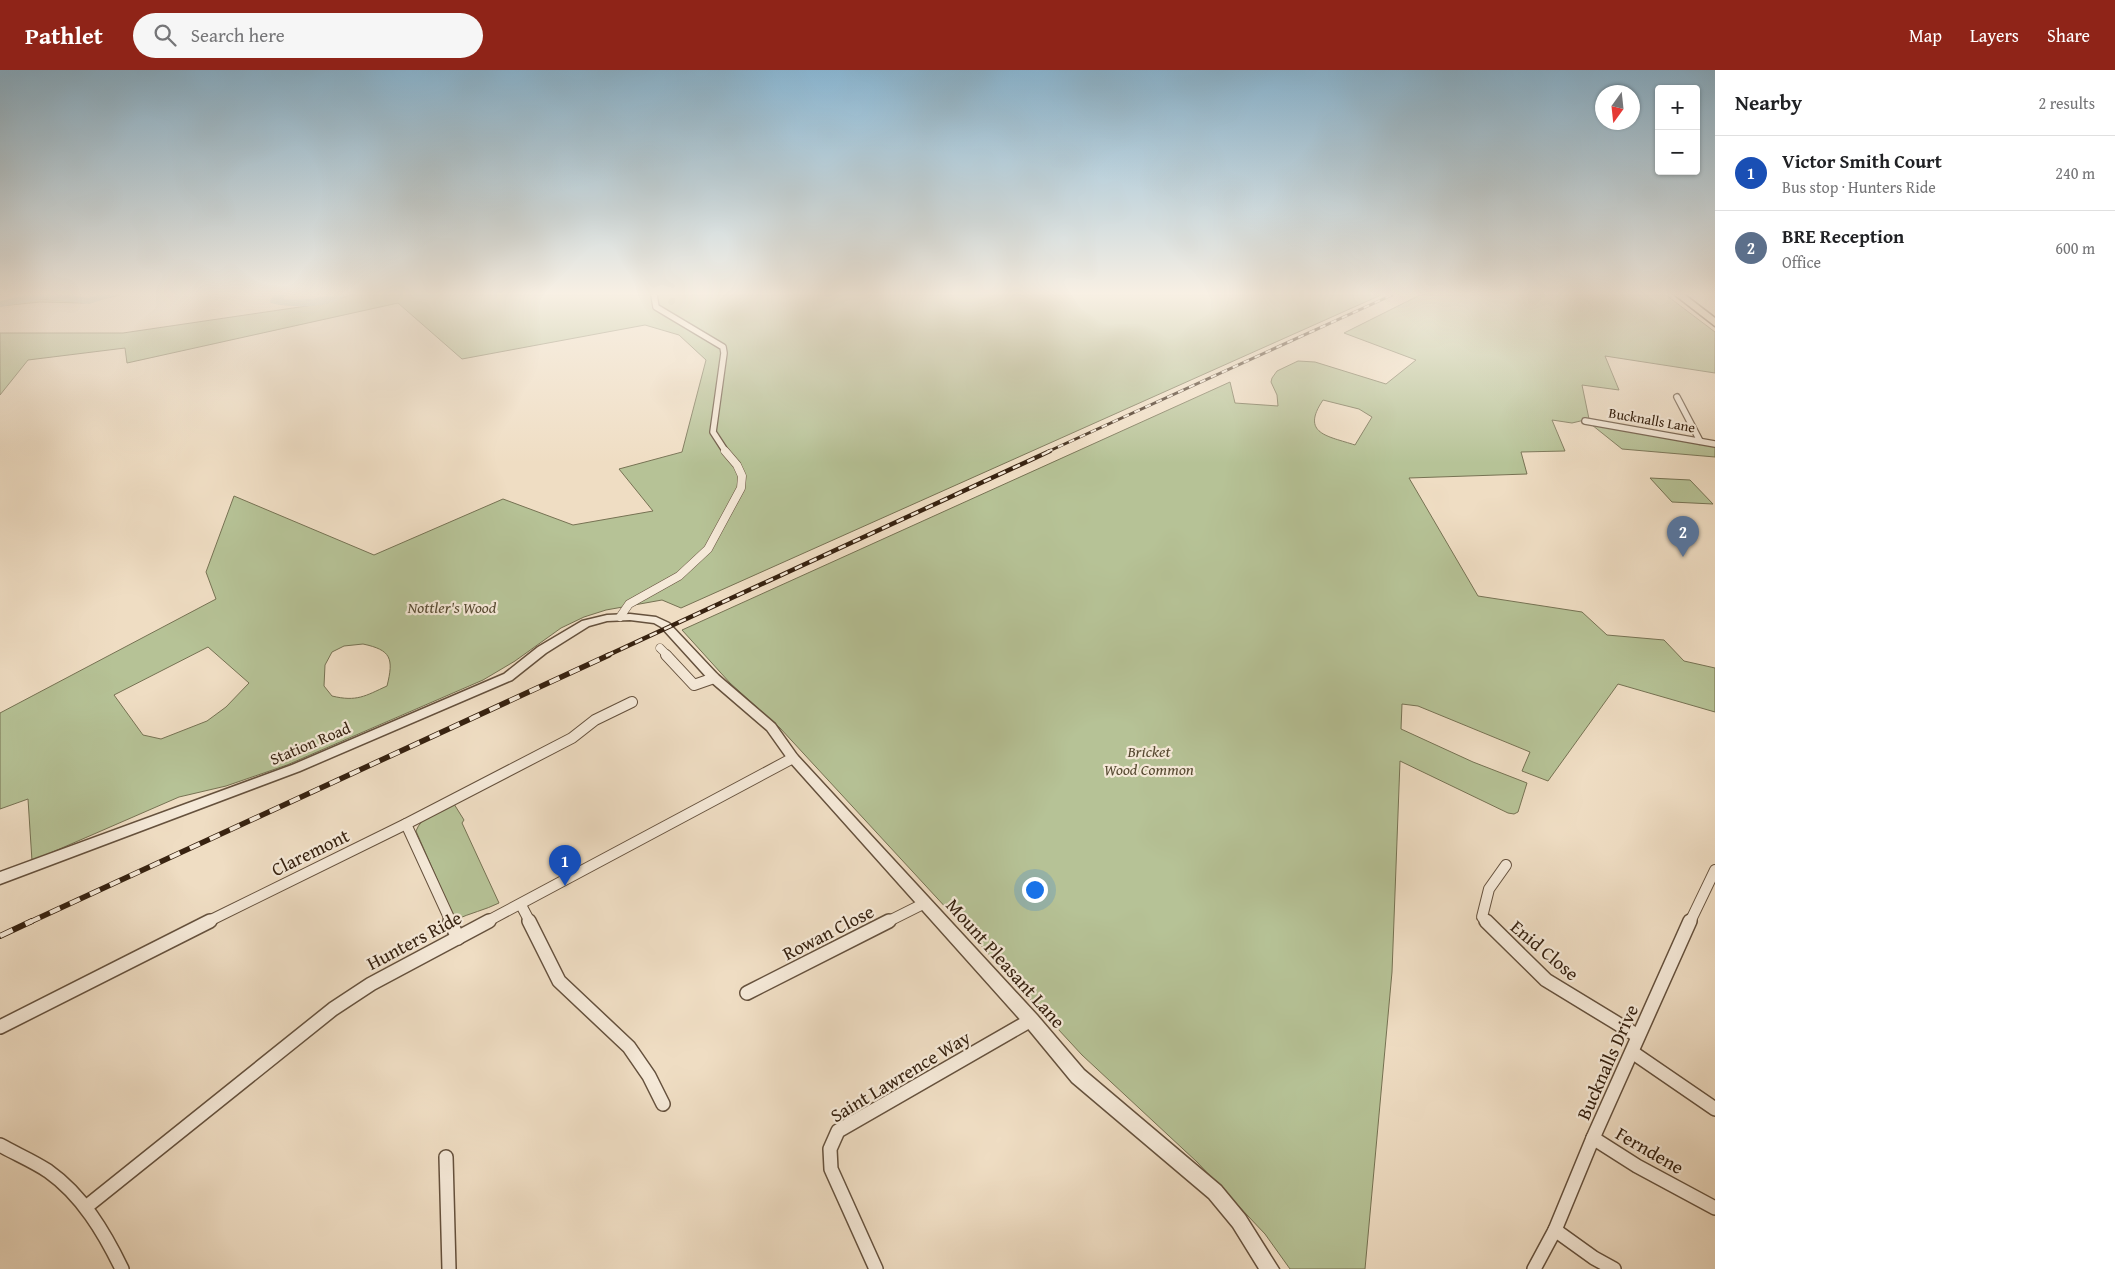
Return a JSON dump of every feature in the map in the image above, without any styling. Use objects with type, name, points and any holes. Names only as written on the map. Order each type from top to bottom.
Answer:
[{"type":"street","points":[[620,616],[630,604],[679,576],[708,549],[741,488],[742,476],[737,465],[724,450],[713,432],[724,351]]},
{"type":"street","points":[[1677,397],[1700,442]]},
{"type":"street","name":"Bucknalls Lane","points":[[1586,421],[1715,444]]},
{"type":"street","name":"Mount Pleasant Lane","points":[[620,616],[646,618],[660,622],[714,678],[771,727],[793,758],[1031,1020],[1078,1076],[1215,1192],[1270,1269]]},
{"type":"street","name":"Station Road","points":[[0,878],[296,768],[508,677],[542,650],[586,623],[620,616]]},
{"type":"street","points":[[660,648],[694,685],[714,678]]},
{"type":"street","name":"Claremont","points":[[0,1027],[406,824],[566,741],[595,720],[632,702]]},
{"type":"street","name":"Hunters Ride","points":[[86,1207],[333,1009],[371,984],[793,758]]},
{"type":"street","points":[[406,824],[458,938]]},
{"type":"street","name":"Enid Close","points":[[1506,865],[1489,889],[1482,917],[1546,980],[1638,1036]]},
{"type":"street","name":"Bucknalls Drive","points":[[1534,1269],[1555,1230],[1638,1036],[1715,870]]},
{"type":"street","name":"Rowan Close","points":[[747,993],[925,903]]},
{"type":"street","points":[[521,905],[559,981],[629,1047],[649,1076],[663,1104]]},
{"type":"street","name":"Saint Lawrence Way","points":[[876,1269],[831,1169],[828,1152],[833,1137],[838,1131],[1031,1020]]},
{"type":"street","points":[[1632,1052],[1715,1109]]},
{"type":"street","name":"Ferndene","points":[[1593,1138],[1637,1166],[1715,1208]]},
{"type":"street","points":[[0,1145],[48,1171],[86,1207],[110,1243],[122,1269]]},
{"type":"street","points":[[446,1157],[449,1269]]},
{"type":"street","points":[[1555,1230],[1594,1258],[1614,1269]]},
{"type":"green space","points":[[0,351],[101,351],[28,360],[0,395]]},
{"type":"green space","points":[[125,351],[181,351],[127,363]]},
{"type":"green space","points":[[453,351],[505,351],[462,359]]},
{"type":"green space","name":"Nottler's Wood","points":[[696,351],[1256,351],[681,608],[662,600],[606,610],[584,617],[561,628],[515,661],[483,680],[287,765],[226,786],[179,797],[32,861],[28,799],[0,809],[0,713],[216,599],[206,572],[234,496],[374,555],[503,499],[573,525],[653,511],[619,469],[682,452],[706,360]],"holes":[[[363,644],[372,646],[385,653],[390,662],[387,686],[361,697],[341,698],[332,696],[324,686],[325,665],[332,652],[344,646]],[[208,647],[249,683],[226,707],[207,721],[161,739],[143,735],[114,695]]]},
{"type":"green space","name":"Bricket Wood Common","points":[[1392,351],[1715,351],[1715,373],[1605,356],[1619,390],[1582,385],[1589,419],[1572,423],[1552,420],[1565,451],[1521,452],[1527,474],[1409,478],[1478,596],[1582,612],[1607,635],[1664,640],[1684,661],[1715,668],[1715,712],[1618,684],[1548,781],[1522,771],[1530,752],[1418,706],[1402,704],[1401,729],[1473,762],[1527,783],[1518,812],[1514,814],[1508,813],[1400,761],[1392,972],[1365,1269],[1290,1269],[1265,1234],[1197,1162],[1082,1055],[780,728],[730,683],[682,630],[1230,382],[1235,403],[1278,406],[1277,395],[1271,382],[1272,378],[1277,371],[1298,361],[1315,362],[1386,384],[1416,360]],"holes":[[[1323,400],[1359,409],[1372,417],[1355,445],[1320,432],[1314,420]]]},
{"type":"green space","points":[[1592,425],[1715,446],[1715,457],[1622,449]]},
{"type":"green space","points":[[1650,478],[1690,480],[1713,504],[1672,502]]},
{"type":"green space","points":[[454,804],[464,820],[462,823],[499,903],[455,920],[416,831],[427,817]]},
{"type":"railway","points":[[1047,452],[1269,351]]},
{"type":"railway","points":[[606,656],[1050,451]]},
{"type":"railway","points":[[30,922],[609,655]]},
{"type":"railway","points":[[0,936],[32,921]]},
{"type":"place","name":"BRE Reception","points":[[1683,557]]},
{"type":"place","name":"Victor Smith Court","points":[[565,886]]}]
